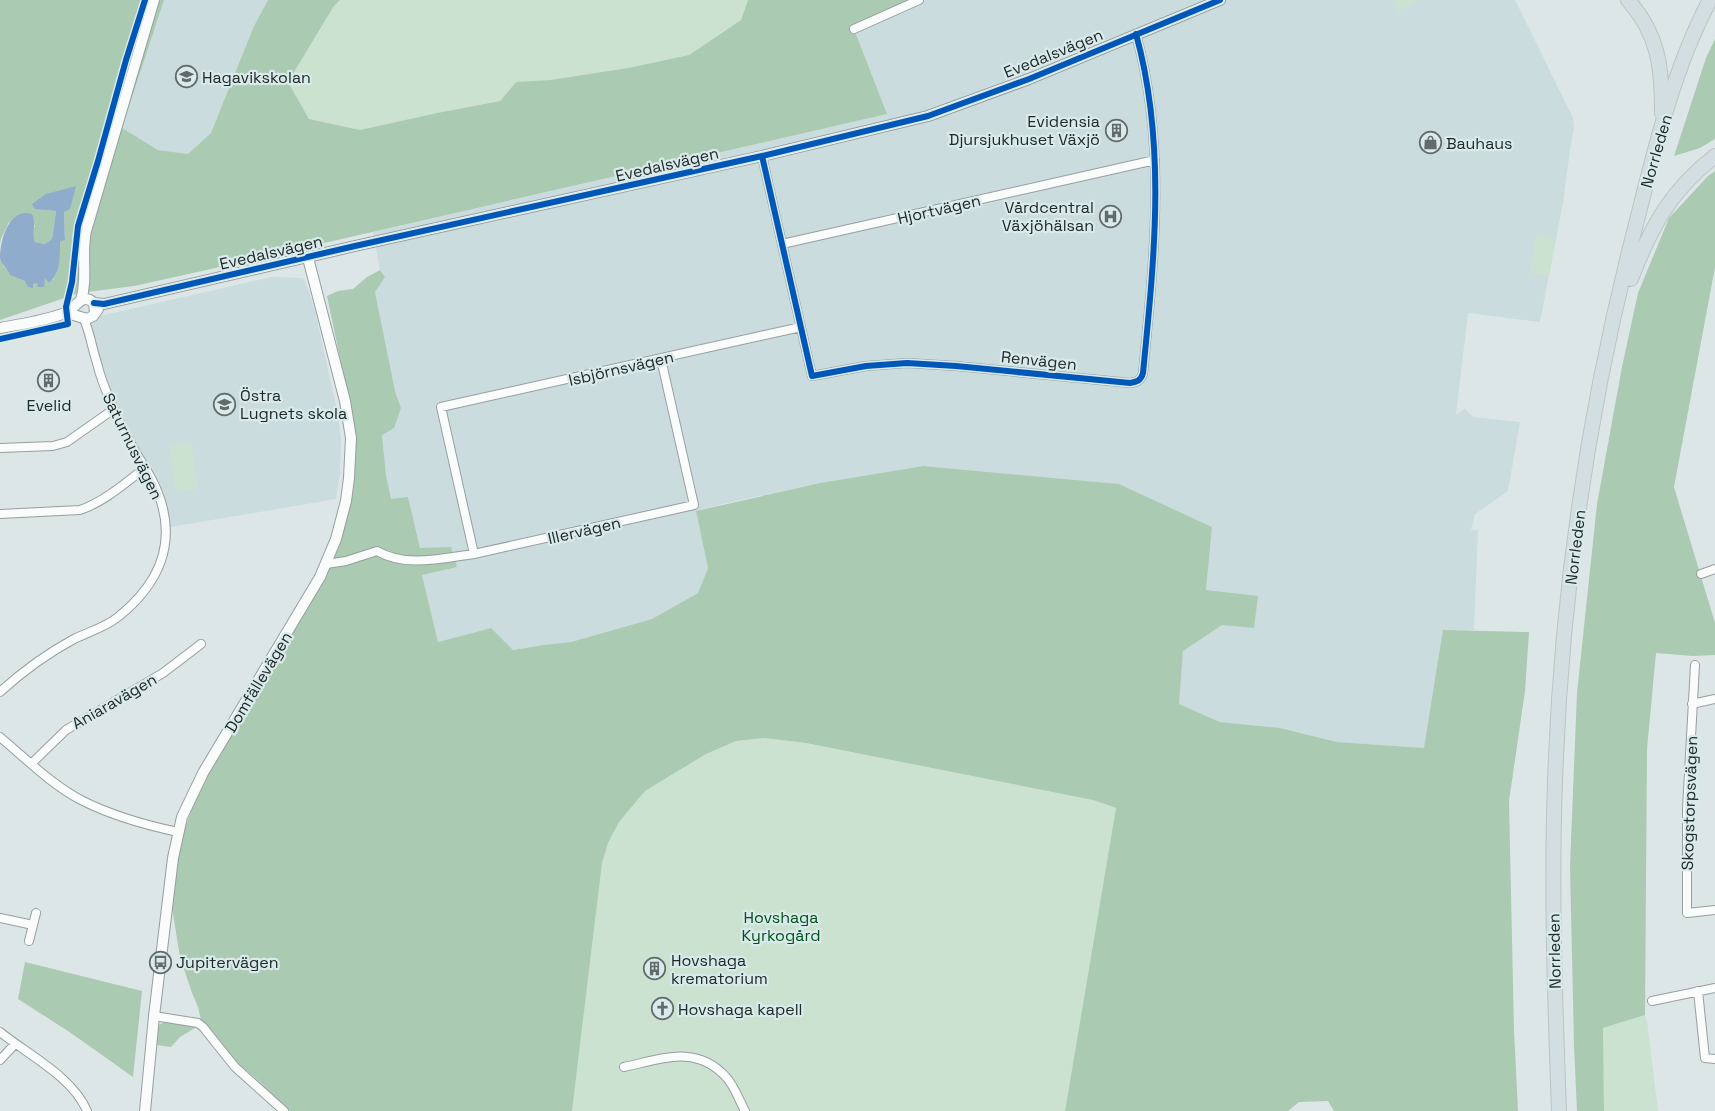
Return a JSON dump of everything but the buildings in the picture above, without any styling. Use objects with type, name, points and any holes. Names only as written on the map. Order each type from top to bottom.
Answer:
[{"type":"highway","points":[[1628,0],[1644,19],[1658,53],[1662,77],[1660,137]]},
{"type":"highway","name":"Norrleden","points":[[1559,1111],[1553,932],[1553,835],[1565,622],[1578,518],[1600,380],[1618,300],[1660,137],[1682,68],[1710,0]]},
{"type":"highway","name":"Norrleden","points":[[1566,1111],[1560,932],[1560,835],[1568,668],[1584,527],[1595,448],[1609,373],[1656,174],[1678,96],[1698,42],[1715,5]]},
{"type":"highway","points":[[1631,279],[1643,247],[1668,203],[1684,183],[1715,156]]},
{"type":"street","points":[[87,307],[83,249],[86,231],[154,0]]},
{"type":"street","points":[[854,29],[918,0]]},
{"type":"street","name":"Evedalsvägen","points":[[0,328],[355,246],[762,156],[928,116],[1029,79],[1220,0]]},
{"type":"street","name":"Renvägen","points":[[762,156],[812,376],[866,366],[907,363],[1136,382],[1143,373],[1155,248],[1155,160],[1147,79],[1136,34]]},
{"type":"street","name":"Hjortvägen","points":[[782,244],[1155,160]]},
{"type":"street","name":"Domfällevägen","points":[[145,1111],[154,1016],[173,858],[185,809],[199,780],[326,564],[346,501],[349,478],[350,438],[345,401],[308,258]]},
{"type":"street","name":"Saturnusvägen","points":[[0,692],[47,656],[74,639],[116,619],[140,597],[153,580],[161,562],[165,541],[165,528],[160,500],[152,479],[114,410],[102,381],[89,331],[87,307]]},
{"type":"street","name":"Isbjörnsvägen","points":[[474,554],[441,408],[801,327]]},
{"type":"street","name":"Illervägen","points":[[474,554],[694,505],[661,359]]},
{"type":"street","points":[[0,448],[53,446],[67,442],[114,410]]},
{"type":"street","points":[[0,514],[70,510],[88,507],[145,468]]},
{"type":"street","points":[[326,564],[346,561],[377,551],[388,558],[415,561],[474,554]]},
{"type":"street","points":[[1701,574],[1715,570]]},
{"type":"street","name":"Aniaravägen","points":[[32,763],[66,730],[163,673],[201,644]]},
{"type":"street","name":"Skogstorpsvägen","points":[[1695,665],[1687,809],[1687,913],[1715,910]]},
{"type":"street","points":[[1692,704],[1715,699]]},
{"type":"street","points":[[0,737],[52,780],[82,800],[122,818],[178,832]]},
{"type":"street","points":[[29,941],[36,913]]},
{"type":"street","points":[[0,918],[33,925]]},
{"type":"street","points":[[1652,1001],[1715,988]]},
{"type":"street","points":[[1698,992],[1705,1058],[1715,1060]]},
{"type":"street","points":[[154,1016],[198,1023],[235,1067],[284,1111]]},
{"type":"street","points":[[0,1032],[54,1072],[72,1088],[87,1111]]},
{"type":"street","points":[[0,1060],[15,1044]]},
{"type":"street","points":[[624,1067],[672,1057],[688,1056],[708,1061],[728,1078],[744,1111]]},
{"type":"shaded area","name":"Hagavikskolan","points":[[164,0],[268,0],[254,26],[211,133],[188,154],[158,150],[122,128]]},
{"type":"shaded area","points":[[919,0],[1515,0],[1573,118],[1574,128],[1563,203],[1540,322],[1468,313],[1456,415],[1465,409],[1473,417],[1520,422],[1508,491],[1475,514],[1471,530],[1478,530],[1474,630],[1443,631],[1425,748],[1337,742],[1280,728],[1220,722],[1179,704],[1183,651],[1222,625],[1206,590],[1212,527],[1119,484],[923,466],[820,483],[727,503],[696,511],[708,568],[698,593],[652,619],[571,642],[513,650],[491,628],[438,642],[422,574],[456,567],[420,549],[408,497],[391,500],[386,475],[382,435],[401,408],[395,391],[375,292],[385,277],[380,270],[373,232],[887,114],[854,29]]},
{"type":"shaded area","name":"Östra Lugnets skola","points":[[271,277],[303,278],[315,311],[338,415],[341,440],[340,473],[336,499],[165,528],[162,507],[114,409],[87,319]]},
{"type":"green space","points":[[0,0],[164,0],[122,128],[158,150],[188,154],[211,133],[254,26],[268,0],[340,0],[334,6],[288,82],[309,119],[360,130],[500,101],[516,82],[550,80],[628,68],[689,55],[741,20],[748,0],[919,0],[854,29],[887,114],[202,271],[134,286],[79,293],[0,320],[0,258],[4,267],[11,275],[33,284],[46,277],[53,280],[60,256],[60,240],[65,240],[64,211],[35,209],[56,211],[52,239],[45,244],[35,242],[32,235],[35,225],[9,222],[0,244]]},
{"type":"green space","points":[[340,0],[748,0],[741,20],[689,55],[628,68],[550,80],[516,82],[500,101],[360,130],[309,119],[288,82],[334,6]]},
{"type":"green space","points":[[1394,0],[1419,0],[1397,12]]},
{"type":"green space","points":[[1715,39],[1715,139],[1700,148],[1674,156],[1706,58]]},
{"type":"green space","points":[[1715,171],[1715,267],[1674,487],[1715,623],[1715,655],[1693,656],[1656,653],[1647,749],[1645,1015],[1603,1028],[1604,1111],[1577,1111],[1570,866],[1577,693],[1597,504],[1622,367],[1638,293],[1669,218],[1708,176]]},
{"type":"green space","points":[[1536,235],[1555,238],[1549,276],[1530,273]]},
{"type":"green space","points":[[380,270],[385,277],[375,292],[395,391],[401,408],[394,428],[382,435],[386,475],[391,499],[408,497],[420,548],[451,547],[457,567],[422,575],[438,642],[491,628],[513,650],[571,642],[652,619],[698,593],[708,568],[696,511],[820,483],[923,466],[1119,484],[1212,527],[1206,590],[1258,596],[1254,628],[1222,625],[1183,651],[1179,704],[1220,722],[1280,728],[1337,742],[1424,748],[1443,630],[1529,632],[1525,691],[1509,801],[1514,1030],[1518,1111],[1334,1111],[1328,1101],[1299,1102],[1288,1111],[1065,1111],[1116,808],[1093,800],[806,743],[764,738],[736,741],[706,754],[645,791],[619,822],[608,843],[602,863],[572,1111],[290,1111],[236,1062],[201,1020],[180,957],[172,908],[176,863],[181,840],[196,797],[206,776],[324,580],[334,557],[345,525],[350,501],[349,401],[327,296],[338,291],[353,289],[367,277]]},
{"type":"green space","points":[[191,442],[198,489],[176,492],[169,446]]},
{"type":"green space","name":"Hovshaga Kyrkogård","points":[[764,738],[806,743],[1093,800],[1116,808],[1065,1111],[572,1111],[602,863],[608,843],[619,822],[645,791],[706,754],[736,741]]},
{"type":"green space","points":[[25,962],[142,991],[133,1077],[71,1033],[18,999]]},
{"type":"green space","points":[[1645,1015],[1658,1111],[1604,1111],[1603,1028]]},
{"type":"green space","points":[[167,1021],[194,1026],[195,1028],[180,1037],[171,1047],[156,1045],[158,1025]]},
{"type":"water","points":[[76,186],[70,209],[64,212],[65,240],[60,241],[59,264],[56,274],[49,283],[45,278],[44,287],[38,287],[37,283],[33,284],[33,288],[28,287],[25,281],[10,275],[1,261],[0,251],[7,227],[17,215],[24,213],[32,214],[35,242],[45,244],[52,239],[56,211],[35,209],[32,204],[46,194]]},
{"type":"cycle path","points":[[0,339],[68,324],[66,307],[72,282],[78,226],[145,0]]},
{"type":"cycle path","points":[[94,303],[104,304],[355,246],[762,156],[928,116],[1029,79],[1220,0]]},
{"type":"cycle path","points":[[762,156],[812,376],[866,366],[907,363],[1134,382],[1140,379],[1143,373],[1154,246],[1155,203],[1152,118],[1146,76],[1136,34]]},
{"type":"place","name":"Hagavikskolan","points":[[186,77]]},
{"type":"place","name":"Evidensia Djursjukhuset Växjö","points":[[1116,130]]},
{"type":"place","name":"Bauhaus","points":[[1430,143]]},
{"type":"place","name":"Vårdcentral Växjöhälsan","points":[[1110,216]]},
{"type":"place","name":"Evelid","points":[[49,381]]},
{"type":"place","name":"Östra Lugnets skola","points":[[224,404]]},
{"type":"place","name":"Jupitervägen","points":[[160,962]]},
{"type":"place","name":"Hovshaga krematorium","points":[[655,969]]},
{"type":"place","name":"Hovshaga kapell","points":[[662,1009]]}]
